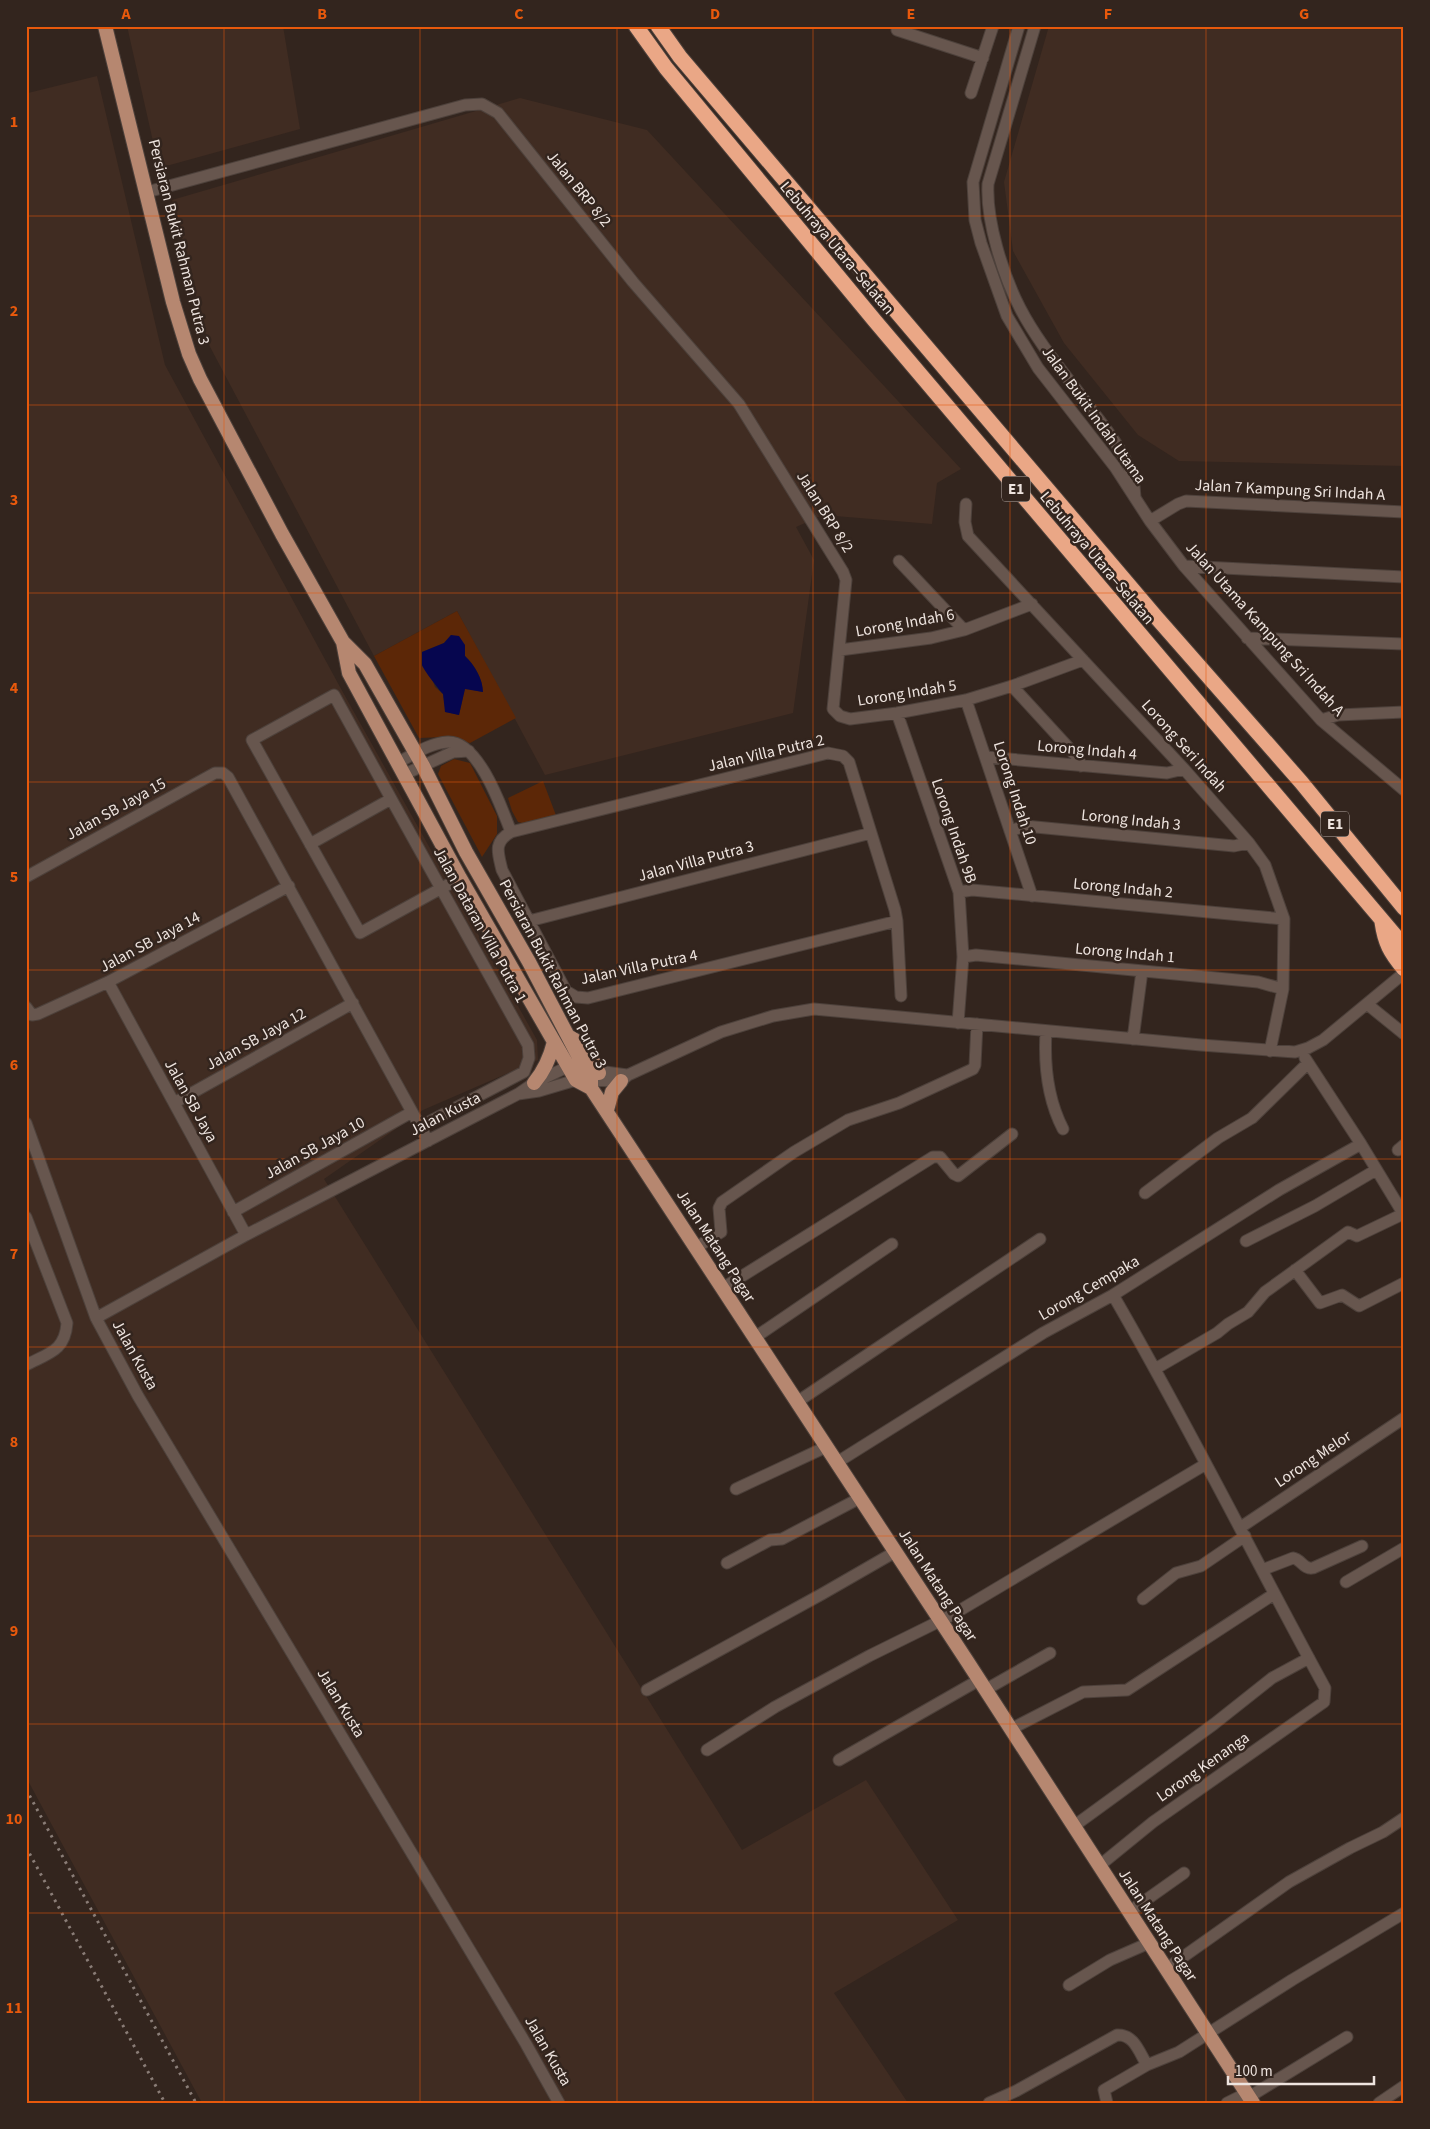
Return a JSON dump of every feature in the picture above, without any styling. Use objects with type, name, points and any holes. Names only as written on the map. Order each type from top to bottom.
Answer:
[{"type":"highway","name":"Lebuhraya Utara–Selatan","points":[[636,26],[666,68],[862,306],[1382,922],[1398,950],[1404,971]]},
{"type":"highway","name":"Lebuhraya Utara–Selatan","points":[[658,26],[680,57],[1156,617],[1301,782],[1404,908]]},
{"type":"main road","name":"Persiaran Bukit Rahman Putra 3","points":[[106,26],[173,302],[189,354],[227,431],[343,642],[365,664],[419,760],[466,852],[529,962],[560,1038]]},
{"type":"main road","name":"Persiaran Bukit Rahman Putra 3","points":[[343,642],[349,673],[460,878],[519,982],[585,1076]]},
{"type":"main road","points":[[519,982],[521,962],[529,962]]},
{"type":"main road","points":[[534,1083],[542,1074],[560,1038],[578,1041],[586,1048],[585,1076]]},
{"type":"main road","name":"Jalan Matang Pagar","points":[[585,1076],[1250,2098]]},
{"type":"main road","points":[[607,1110],[612,1092],[625,1078]]},
{"type":"street","points":[[971,94],[993,26]]},
{"type":"street","name":"Jalan Bukit Indah Utama","points":[[1019,26],[972,182],[975,220],[981,243],[1007,316],[1038,368],[1114,467],[1135,499]]},
{"type":"street","name":"Jalan Bukit Indah Utama","points":[[1035,26],[988,184],[987,200],[991,224],[999,254],[1020,308],[1037,336],[1122,450],[1135,480],[1135,499]]},
{"type":"street","points":[[897,30],[983,58]]},
{"type":"street","name":"Jalan BRP 8/2","points":[[147,192],[465,105],[482,104],[498,113],[633,282],[739,404],[846,580]]},
{"type":"street","name":"Jalan Utama Kampung Sri Indah A","points":[[1135,499],[1184,566],[1321,720],[1404,790]]},
{"type":"street","name":"Jalan 7 Kampung Sri Indah A","points":[[1150,521],[1186,501],[1404,512]]},
{"type":"street","name":"Lorong Seri Indah","points":[[966,504],[965,522],[968,536],[1184,769],[1249,843],[1266,866],[1284,919],[1283,989],[1270,1050]]},
{"type":"street","points":[[899,561],[964,630]]},
{"type":"street","points":[[1184,566],[1404,577]]},
{"type":"street","name":"Lorong Indah 5","points":[[846,580],[833,709],[840,716],[850,719],[897,713],[966,700],[1012,686],[1083,660]]},
{"type":"street","name":"Lorong Indah 6","points":[[840,650],[931,638],[964,630],[1032,604]]},
{"type":"street","points":[[1247,638],[1404,644]]},
{"type":"street","points":[[1012,686],[1078,758],[1081,766]]},
{"type":"street","name":"Jalan Dataran Villa Putra 1","points":[[310,844],[252,740],[334,695],[528,1045],[529,1058],[524,1072],[421,1126]]},
{"type":"street","name":"Lorong Indah 10","points":[[966,700],[1032,896]]},
{"type":"street","points":[[1321,720],[1338,715],[1404,712]]},
{"type":"street","name":"Lorong Indah 9B","points":[[897,713],[959,892],[963,957],[958,1022]]},
{"type":"street","points":[[402,768],[419,760],[434,744],[450,742],[469,751],[479,764],[512,832]]},
{"type":"street","name":"Jalan Villa Putra 2","points":[[512,832],[828,753],[843,756],[849,762],[897,921],[901,996]]},
{"type":"street","name":"Lorong Indah 4","points":[[986,757],[1167,773],[1184,769]]},
{"type":"street","name":"Jalan SB Jaya 15","points":[[26,877],[215,773],[223,773],[228,777],[289,886]]},
{"type":"street","points":[[391,799],[310,844],[360,933],[460,878]]},
{"type":"street","name":"Lorong Indah 3","points":[[1010,831],[1025,826],[1234,846],[1249,843]]},
{"type":"street","name":"Jalan Villa Putra 4","points":[[512,832],[503,837],[499,843],[498,852],[502,870],[566,991],[576,997],[588,998],[897,921]]},
{"type":"street","name":"Jalan Villa Putra 3","points":[[529,921],[871,833]]},
{"type":"street","points":[[289,886],[428,1141]]},
{"type":"street","name":"Jalan SB Jaya 14","points":[[26,1007],[29,1013],[38,1014],[108,982],[289,886]]},
{"type":"street","name":"Lorong Indah 2","points":[[959,892],[972,890],[1284,919]]},
{"type":"street","name":"Lorong Indah 1","points":[[963,957],[976,955],[1258,982],[1283,989]]},
{"type":"street","points":[[1132,1039],[1142,971]]},
{"type":"street","points":[[585,1076],[625,1078],[721,1032],[773,1016],[814,1010],[1288,1052],[1308,1048],[1323,1040],[1404,971]]},
{"type":"street","name":"Jalan SB Jaya","points":[[108,982],[246,1235]]},
{"type":"street","name":"Jalan SB Jaya 12","points":[[174,1103],[353,1003]]},
{"type":"street","points":[[1367,1004],[1404,1034]]},
{"type":"street","points":[[697,1247],[721,1232],[720,1208],[722,1202],[794,1152],[848,1120],[899,1103],[973,1070],[975,1065],[977,1024]]},
{"type":"street","points":[[1046,1031],[1045,1049],[1049,1084],[1054,1112],[1063,1130]]},
{"type":"street","points":[[1155,1369],[1217,1333],[1248,1312],[1265,1292],[1348,1232],[1357,1236],[1404,1215],[1300,1050]]},
{"type":"street","points":[[1145,1193],[1218,1138],[1252,1118],[1308,1063]]},
{"type":"street","name":"Jalan Kusta","points":[[96,1318],[246,1235],[458,1126],[518,1094],[534,1083],[585,1076]]},
{"type":"street","name":"Jalan Kusta","points":[[518,1094],[539,1091],[585,1076]]},
{"type":"street","points":[[450,1111],[458,1126]]},
{"type":"street","name":"Jalan SB Jaya 10","points":[[233,1212],[412,1112]]},
{"type":"street","name":"Jalan Kusta","points":[[26,1124],[96,1318],[138,1396],[526,2044],[559,2103]]},
{"type":"street","points":[[723,1288],[933,1157],[940,1157],[954,1174],[958,1176],[1012,1134]]},
{"type":"street","name":"Lorong Cempaka","points":[[836,1463],[1043,1333],[1113,1295],[1279,1190],[1361,1144]]},
{"type":"street","points":[[1246,1240],[1315,1206],[1376,1170]]},
{"type":"street","points":[[26,1365],[58,1349],[66,1337],[67,1323],[27,1221]]},
{"type":"street","points":[[797,1402],[1040,1239]]},
{"type":"street","points":[[754,1338],[892,1244]]},
{"type":"street","points":[[1295,1270],[1320,1303],[1342,1295],[1359,1306],[1404,1283]]},
{"type":"street","points":[[1074,1826],[1214,1724],[1272,1678],[1309,1658],[1274,1594],[1243,1531],[1113,1295]]},
{"type":"street","name":"Lorong Melor","points":[[1143,1599],[1176,1573],[1201,1566],[1243,1531],[1404,1418]]},
{"type":"street","points":[[736,1489],[826,1447]]},
{"type":"street","points":[[707,1750],[774,1707],[952,1615],[1206,1464]]},
{"type":"street","points":[[727,1563],[770,1540],[782,1539],[860,1498]]},
{"type":"street","points":[[1262,1570],[1293,1558],[1297,1558],[1306,1567],[1313,1568],[1362,1546]]},
{"type":"street","points":[[1346,1582],[1404,1548]]},
{"type":"street","points":[[647,1690],[895,1552]]},
{"type":"street","points":[[1011,1729],[1083,1692],[1126,1690],[1274,1594]]},
{"type":"street","points":[[839,1760],[982,1685],[1050,1653]]},
{"type":"street","name":"Lorong Kenanga","points":[[1099,1866],[1152,1822],[1324,1702],[1326,1696],[1325,1688],[1309,1658]]},
{"type":"street","points":[[1166,1969],[1290,1882],[1350,1848],[1383,1832],[1404,1818]]},
{"type":"street","points":[[1129,1912],[1184,1873]]},
{"type":"street","points":[[1107,2103],[1104,2090],[1147,2065],[1180,2052],[1209,2035],[1292,1980],[1404,1913]]},
{"type":"street","points":[[1069,1985],[1110,1960],[1149,1943]]},
{"type":"street","points":[[989,2103],[1016,2091],[1117,2035],[1125,2035],[1131,2038],[1147,2065]]},
{"type":"street","points":[[1227,2103],[1250,2098],[1347,2036]]},
{"type":"street","points":[[1379,2103],[1404,2086]]},
{"type":"shaded area","points":[[127,26],[283,26],[300,129],[159,168]]},
{"type":"shaded area","points":[[1049,26],[1404,26],[1404,466],[1179,461],[1138,435],[1064,343],[1013,251],[1004,182]]},
{"type":"shaded area","points":[[97,76],[165,365],[340,687],[537,1040],[538,1060],[423,1110],[324,1179],[742,1850],[866,1780],[958,1920],[834,1993],[908,2103],[202,2103],[26,1777],[26,86],[28,93]]},
{"type":"shaded area","points":[[520,98],[647,130],[961,469],[937,483],[932,524],[823,515],[796,527],[814,560],[793,713],[545,775],[457,611],[374,656],[208,343],[172,200]]},
{"type":"shaded area","points":[[457,611],[516,718],[470,743],[444,737],[419,738],[374,656]],"holes":[[[451,635],[465,645],[465,656],[478,673],[482,692],[465,688],[459,715],[446,712],[443,694],[435,687],[422,652],[444,643]]]},
{"type":"shaded area","points":[[451,635],[459,636],[465,645],[465,656],[478,673],[483,687],[483,692],[465,689],[459,715],[445,712],[443,694],[431,680],[422,665],[422,652],[444,643]]},
{"type":"shaded area","points":[[454,759],[470,763],[497,816],[497,834],[482,857],[438,774],[441,766]]},
{"type":"shaded area","points":[[543,781],[557,818],[530,825],[518,822],[508,798]]},
{"type":"railway","points":[[26,1789],[196,2103]]},
{"type":"railway","points":[[26,1847],[165,2103]]}]
